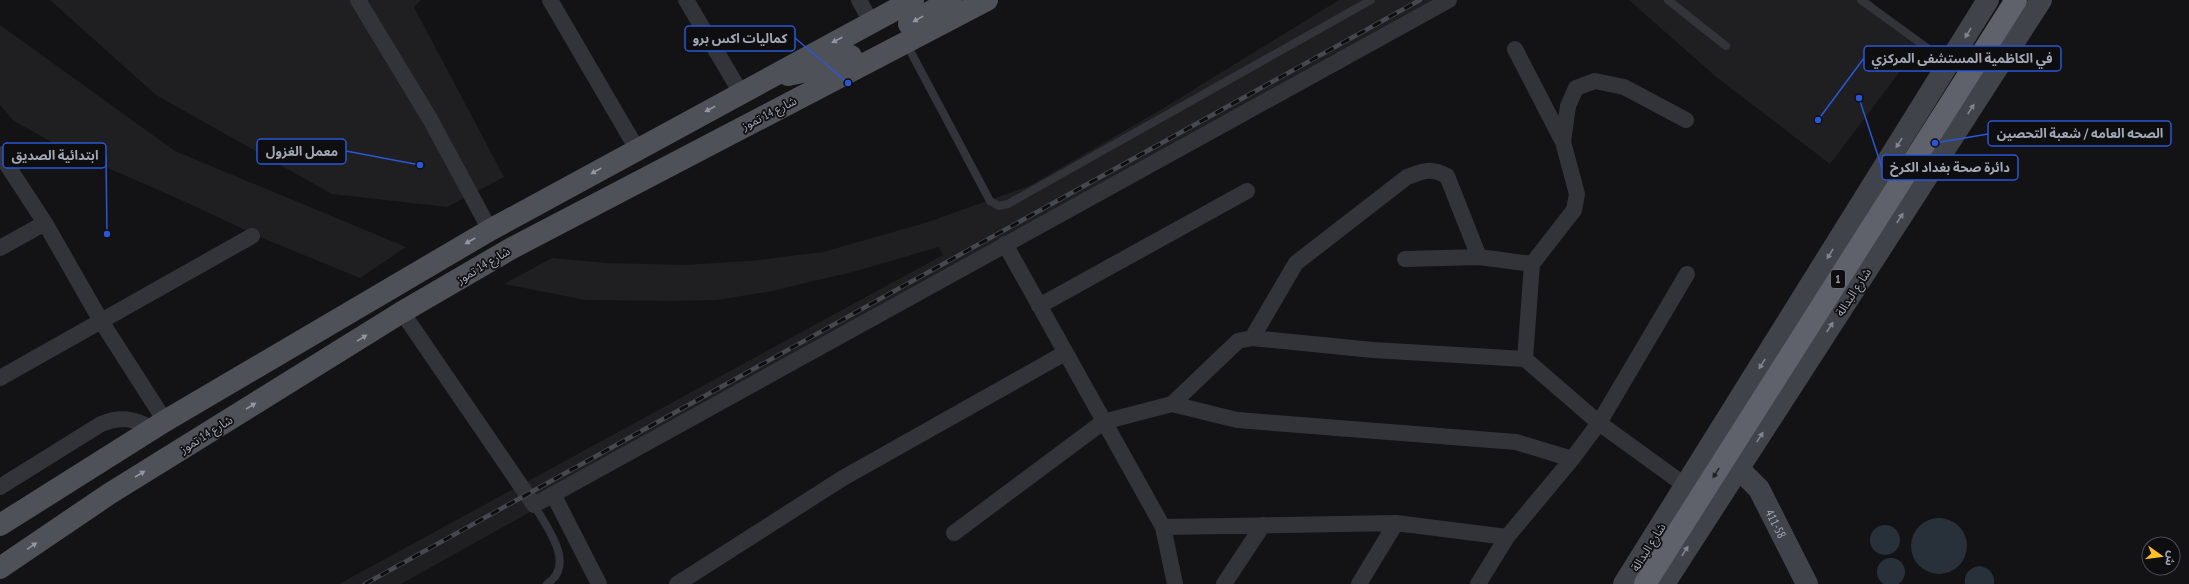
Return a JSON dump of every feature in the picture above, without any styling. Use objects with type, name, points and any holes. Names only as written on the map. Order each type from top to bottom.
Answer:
[{"type":"highway","name":"1","points":[[1645,584],[2016,0]]},
{"type":"main road","points":[[0,525],[158,425],[490,230],[914,0]]},
{"type":"main road","points":[[771,78],[807,72],[842,60],[952,0]]},
{"type":"main road","name":"شارع 14 تموز","points":[[0,568],[109,494],[402,312],[558,222],[987,0]]},
{"type":"main road","name":"شارع البدالة","points":[[1624,584],[1988,0]]},
{"type":"main road","name":"شارع البدالة","points":[[1664,584],[2041,0]]},
{"type":"main road","name":"411-58","points":[[1739,469],[1759,489],[1807,584]]},
{"type":"street","points":[[358,0],[430,119],[490,230]]},
{"type":"street","points":[[550,0],[638,149]]},
{"type":"street","points":[[686,0],[741,93]]},
{"type":"street","points":[[859,0],[871,22]]},
{"type":"street","points":[[402,312],[534,505],[1449,0]]},
{"type":"street","points":[[1515,48],[1563,142],[1577,194],[1574,210],[1532,264],[1525,359]]},
{"type":"street","points":[[1563,142],[1568,106],[1576,88],[1595,82],[1624,87],[1686,120]]},
{"type":"street","points":[[0,154],[45,223],[158,425]]},
{"type":"street","points":[[1252,338],[1296,263],[1407,177],[1421,172],[1436,170],[1447,176],[1479,257]]},
{"type":"street","points":[[1039,306],[1247,191]]},
{"type":"street","points":[[0,248],[45,223]]},
{"type":"street","points":[[0,378],[252,236]]},
{"type":"street","points":[[1005,244],[1103,422],[1163,527],[1175,584]]},
{"type":"street","points":[[1405,259],[1479,257],[1532,264]]},
{"type":"street","points":[[1478,584],[1507,537],[1572,459],[1599,423],[1687,274]]},
{"type":"street","points":[[1172,404],[1238,341],[1252,338],[1373,350],[1525,359],[1599,423],[1686,486]]},
{"type":"street","points":[[677,584],[843,478],[1065,353]]},
{"type":"street","points":[[954,533],[1103,422],[1172,404],[1237,420],[1516,442],[1572,459]]},
{"type":"street","points":[[0,487],[101,424],[111,420],[132,419],[158,425]]},
{"type":"street","points":[[554,494],[599,584]]},
{"type":"street","points":[[1163,527],[1396,523],[1507,537]]},
{"type":"street","points":[[1359,584],[1396,523]]},
{"type":"street","points":[[1224,584],[1263,525]]},
{"type":"lane","points":[[905,42],[990,202],[999,206],[1015,200],[1371,0]]},
{"type":"lane","points":[[1668,0],[1726,46]]},
{"type":"lane","points":[[1861,0],[1948,64]]},
{"type":"lane","points":[[534,505],[551,534],[561,561],[559,571],[552,581],[547,584]]},
{"type":"shaded area","points":[[50,0],[421,0],[414,7],[504,177],[447,207],[332,194],[156,95]]},
{"type":"shaded area","points":[[1339,0],[1458,0],[841,339],[401,584],[339,584],[943,255],[939,247],[856,271],[772,291],[717,300],[585,300],[504,284],[552,258],[607,263],[684,265],[750,261],[823,252],[925,223],[1029,186],[1157,112]]},
{"type":"shaded area","points":[[1629,0],[1870,0],[1920,45],[1830,164],[1715,76]]},
{"type":"shaded area","points":[[0,25],[175,151],[406,247],[360,278],[267,240],[179,199],[64,149],[14,121],[0,105]]},
{"type":"shaded area","points":[[1933,518],[1945,518],[1955,522],[1963,530],[1967,540],[1967,552],[1963,562],[1955,570],[1945,574],[1933,574],[1923,570],[1915,562],[1911,552],[1911,540],[1915,530],[1923,522]]},
{"type":"shaded area","points":[[1885,525],[1896,529],[1900,540],[1896,551],[1885,555],[1874,551],[1870,540],[1874,529]]},
{"type":"shaded area","points":[[1891,558],[1901,562],[1905,572],[1901,582],[1891,586],[1881,582],[1877,572],[1881,562]]},
{"type":"shaded area","points":[[1979,566],[1988,569],[1991,572],[1994,584],[1965,584],[1966,574],[1972,568]]},
{"type":"railway","points":[[365,584],[1420,0]]},
{"type":"place","name":"كماليات اكس برو","points":[[848,83]]},
{"type":"place","name":"دائرة صحة بغداد الكرخ","points":[[1859,98]]},
{"type":"place","name":"في الكاظمية المستشفى المركزي","points":[[1818,120]]},
{"type":"place","name":"الصحه العامه / شعبة التحصين","points":[[1935,143]]},
{"type":"place","name":"معمل الغزول","points":[[420,165]]},
{"type":"place","name":"ابتدائية الصديق","points":[[107,234]]}]
